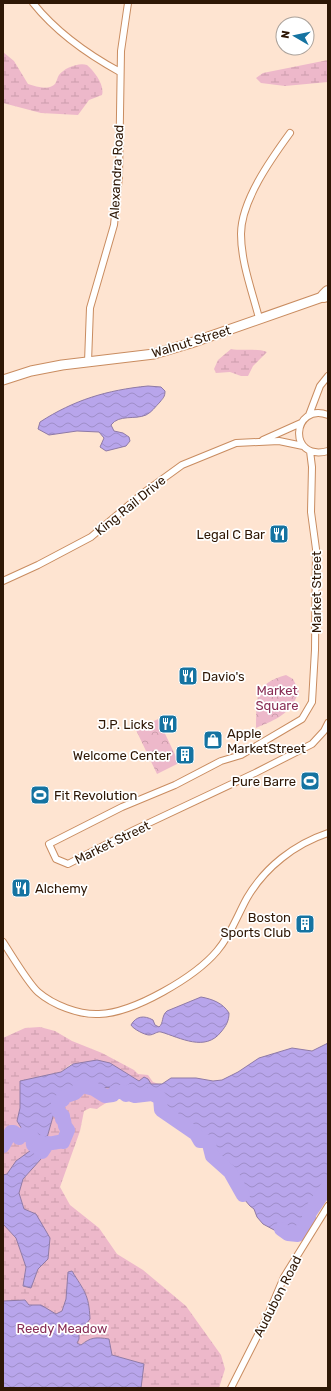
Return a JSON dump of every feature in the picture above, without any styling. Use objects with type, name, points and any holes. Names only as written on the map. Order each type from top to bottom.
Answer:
[{"type":"main road","name":"Walnut Street","points":[[3,380],[31,371],[62,364],[154,354],[191,343],[327,294]]},
{"type":"street","points":[[33,3],[44,16],[85,52],[120,72]]},
{"type":"street","name":"Alexandra Road","points":[[88,362],[90,308],[114,225],[118,176],[121,52],[128,3]]},
{"type":"street","points":[[259,318],[242,248],[241,233],[244,216],[251,198],[274,154],[290,133]]},
{"type":"street","points":[[328,376],[320,386],[309,415],[301,423],[298,433],[303,446],[310,451],[319,453],[328,451]]},
{"type":"street","points":[[309,415],[318,412],[328,415]]},
{"type":"street","name":"King Rail Drive","points":[[262,441],[301,423]]},
{"type":"street","name":"King Rail Drive","points":[[3,581],[91,537],[142,494],[182,465],[236,443],[279,441],[303,446]]},
{"type":"street","name":"Market Street","points":[[310,451],[312,467],[311,512],[316,549],[316,650],[312,702],[302,719],[240,755],[221,761],[175,785],[122,807],[49,844],[50,850],[56,859],[68,864],[134,830],[255,774],[312,744],[324,731],[328,723]]},
{"type":"street","points":[[3,942],[37,992],[54,1003],[89,1014],[103,1014],[118,1011],[172,986],[202,967],[225,941],[251,893],[266,873],[292,850],[309,840],[328,833]]},
{"type":"street","name":"Audubon Road","points":[[231,1388],[267,1317],[284,1277],[328,1206]]},
{"type":"green space","points":[[3,52],[14,61],[28,84],[47,88],[54,85],[61,72],[76,65],[87,65],[96,74],[102,87],[102,95],[89,100],[78,115],[41,113],[3,103]]},
{"type":"green space","points":[[328,60],[328,82],[285,86],[261,83],[256,78],[263,73]]},
{"type":"green space","points":[[231,349],[259,350],[267,352],[253,366],[248,376],[241,376],[230,372],[216,373],[214,369],[218,360]]},
{"type":"green space","name":"Market Square","points":[[286,675],[293,679],[299,691],[296,699],[282,715],[256,728],[257,701],[262,688],[275,679]]},
{"type":"green space","points":[[158,719],[179,763],[157,774],[136,730]]},
{"type":"green space","points":[[40,1027],[55,1031],[72,1041],[102,1053],[134,1070],[138,1074],[148,1075],[153,1082],[159,1084],[151,1084],[148,1079],[139,1081],[110,1063],[71,1064],[61,1072],[20,1081],[20,1108],[17,1121],[34,1148],[16,1161],[7,1174],[3,1175],[3,1038],[25,1028]]},
{"type":"green space","points":[[85,1087],[119,1088],[142,1095],[147,1088],[155,1093],[146,1094],[144,1100],[131,1098],[119,1099],[108,1102],[97,1109],[90,1108],[84,1111],[80,1131],[60,1187],[70,1205],[99,1228],[117,1254],[143,1270],[186,1306],[221,1355],[225,1369],[219,1388],[141,1388],[144,1364],[112,1355],[109,1339],[94,1338],[87,1340],[80,1345],[77,1342],[79,1339],[79,1333],[90,1319],[87,1298],[83,1288],[72,1271],[68,1272],[66,1299],[62,1311],[56,1314],[29,1305],[25,1300],[3,1301],[3,1224],[16,1238],[26,1267],[23,1286],[31,1288],[38,1269],[48,1259],[50,1238],[43,1227],[24,1209],[19,1193],[23,1179],[41,1159],[54,1113],[59,1103]]},
{"type":"water","points":[[148,386],[161,387],[165,391],[165,395],[160,402],[146,415],[123,418],[111,425],[114,431],[123,433],[129,437],[130,441],[126,446],[106,451],[100,447],[104,438],[99,432],[77,431],[49,435],[38,429],[40,422],[78,402],[105,393]]},
{"type":"water","points":[[201,997],[217,1002],[229,1013],[228,1021],[223,1030],[215,1038],[208,1041],[192,1042],[160,1032],[147,1035],[131,1025],[138,1018],[146,1017],[153,1020],[155,1025],[159,1027],[162,1024],[164,1015],[167,1011]]},
{"type":"water","points":[[328,1043],[328,1190],[298,1235],[286,1236],[281,1231],[276,1231],[263,1224],[257,1217],[254,1209],[232,1185],[234,1178],[230,1169],[204,1144],[197,1133],[176,1115],[158,1105],[158,1094],[147,1088],[142,1095],[138,1096],[132,1091],[119,1088],[85,1087],[59,1103],[54,1113],[41,1159],[23,1179],[19,1193],[24,1209],[36,1214],[50,1238],[48,1259],[38,1269],[31,1288],[23,1286],[26,1267],[16,1238],[3,1224],[3,1175],[7,1174],[16,1161],[34,1148],[17,1121],[20,1108],[20,1081],[61,1072],[73,1064],[97,1060],[110,1063],[139,1081],[144,1077],[148,1079],[151,1084],[162,1084],[171,1078],[196,1078],[213,1081],[222,1080],[238,1072],[259,1058],[292,1048],[312,1051]]},
{"type":"water","points":[[72,1271],[83,1288],[87,1298],[90,1319],[79,1333],[77,1343],[81,1345],[94,1338],[109,1339],[112,1355],[144,1364],[141,1388],[3,1388],[3,1301],[25,1300],[29,1305],[41,1305],[56,1314],[62,1311],[66,1299],[68,1272]]},
{"type":"waterway","points":[[3,1146],[11,1132],[14,1132],[19,1138],[20,1135],[24,1134],[32,1137],[33,1145],[41,1142],[42,1148],[40,1150],[42,1152],[48,1143],[63,1142],[68,1130],[65,1126],[64,1120],[62,1119],[63,1116],[58,1111],[58,1103],[63,1100],[63,1097],[75,1093],[82,1086],[94,1089],[105,1096],[113,1095],[115,1092],[123,1092],[126,1095],[130,1091],[132,1095],[135,1096],[152,1094],[160,1098],[161,1110],[196,1134],[200,1141],[206,1141],[209,1144],[212,1156],[230,1172],[243,1195]]},
{"type":"waterway","points":[[281,1229],[288,1234],[298,1235],[309,1220],[309,1214],[328,1186]]},
{"type":"place","name":"Legal C Bar","points":[[279,534]]},
{"type":"place","name":"Davio's","points":[[188,676]]},
{"type":"place","name":"J.P. Licks","points":[[168,724]]},
{"type":"place","name":"Apple MarketStreet","points":[[213,740]]},
{"type":"place","name":"Welcome Center","points":[[185,755]]},
{"type":"place","name":"Pure Barre","points":[[310,781]]},
{"type":"place","name":"Fit Revolution","points":[[40,795]]},
{"type":"place","name":"Alchemy","points":[[21,888]]},
{"type":"place","name":"Boston Sports Club","points":[[305,924]]},
{"type":"park label","name":"Reedy Meadow","points":[[62,1328]]}]
